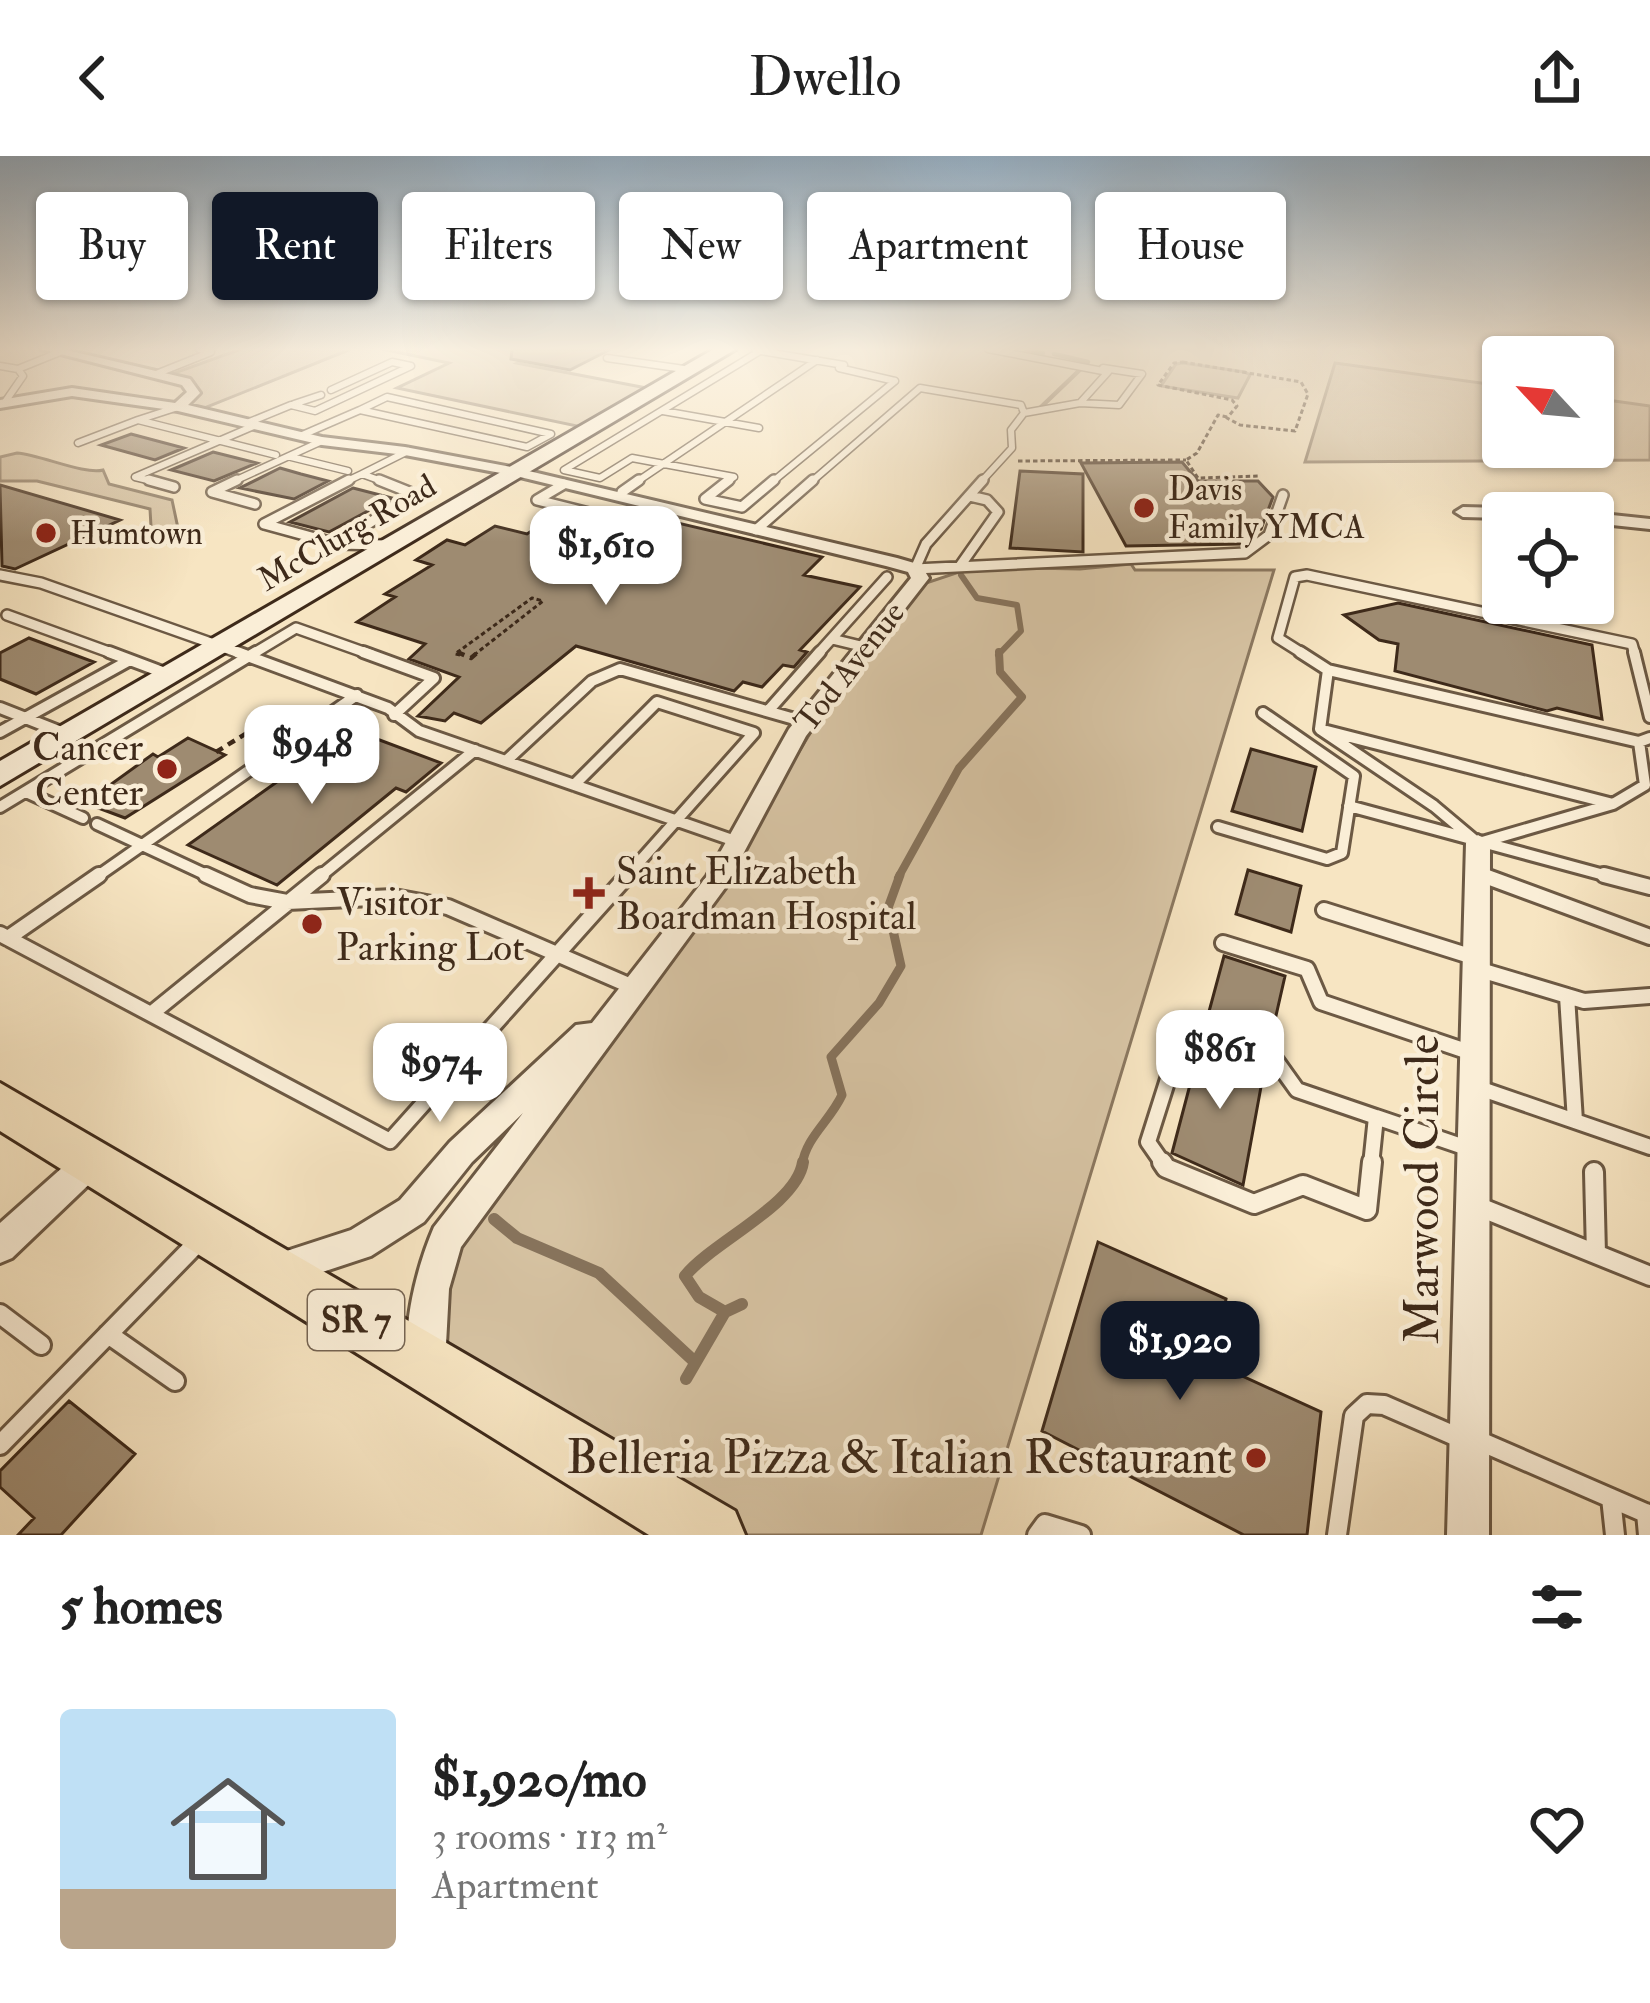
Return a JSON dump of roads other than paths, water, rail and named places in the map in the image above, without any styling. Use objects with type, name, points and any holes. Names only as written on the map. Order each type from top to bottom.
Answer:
[{"type":"main road","name":"SR 7","points":[[0,1106],[711,1535]]},
{"type":"street","name":"Tod Avenue","points":[[206,413],[619,494],[915,569],[920,578],[805,722],[716,882],[446,1239],[431,1288],[426,1363]]},
{"type":"street","name":"McClurg Road","points":[[1,774],[617,413]]},
{"type":"street","points":[[1463,512],[1482,512]]},
{"type":"street","points":[[1614,520],[1650,524]]},
{"type":"street","name":"Marwood Circle","points":[[1468,1535],[1477,858]]},
{"type":"street","name":"Tod Avenue","points":[[274,1272],[358,1244],[412,1211],[461,1152],[626,996]]},
{"type":"street","points":[[0,1246],[92,1161]]},
{"type":"lane","points":[[78,443],[158,413]]},
{"type":"lane","points":[[173,487],[135,477],[274,413]]},
{"type":"lane","points":[[256,504],[212,492],[290,457],[312,436],[350,413]]},
{"type":"lane","points":[[373,413],[527,447],[551,434],[459,413]]},
{"type":"lane","points":[[657,413],[564,470],[600,478],[632,458],[734,477],[705,500],[742,507],[856,413]]},
{"type":"lane","points":[[680,413],[759,428]]},
{"type":"lane","points":[[619,494],[664,470],[665,464],[738,413]]},
{"type":"lane","points":[[756,530],[891,413]]},
{"type":"lane","points":[[1024,413],[1012,430],[1012,448],[926,544],[915,569],[1245,554],[1269,535],[1283,495]]},
{"type":"lane","points":[[138,420],[276,455]]},
{"type":"lane","points":[[394,544],[337,544],[264,524],[408,451]]},
{"type":"lane","points":[[290,457],[348,471]]},
{"type":"lane","points":[[337,544],[414,494],[362,475]]},
{"type":"lane","points":[[564,484],[537,500],[628,523]]},
{"type":"lane","points":[[959,567],[998,512],[987,500],[970,496]]},
{"type":"lane","points":[[617,530],[655,506]]},
{"type":"lane","points":[[337,544],[347,552],[350,570]]},
{"type":"lane","points":[[0,575],[41,584],[357,695],[419,731],[738,842]]},
{"type":"lane","points":[[1477,858],[1612,804],[1645,785],[1645,740],[1328,670],[1278,638],[1299,575],[1632,644],[1650,717]]},
{"type":"lane","points":[[768,711],[887,577]]},
{"type":"lane","points":[[2,615],[171,675]]},
{"type":"lane","points":[[0,807],[296,628],[434,678],[394,715]]},
{"type":"lane","points":[[832,639],[865,647]]},
{"type":"lane","points":[[0,732],[130,660]]},
{"type":"lane","points":[[506,761],[592,681],[620,669],[805,722]]},
{"type":"lane","points":[[1320,729],[1328,670]]},
{"type":"lane","points":[[357,695],[4,936],[390,1141],[754,733],[658,702],[574,784]]},
{"type":"lane","points":[[0,708],[69,735]]},
{"type":"lane","points":[[1218,827],[1333,860],[1342,853],[1351,771],[1263,713]]},
{"type":"lane","points":[[1320,729],[1612,804]]},
{"type":"lane","points":[[1320,729],[1477,858],[1650,887]]},
{"type":"lane","points":[[151,1014],[475,750]]},
{"type":"lane","points":[[26,792],[250,895],[292,901],[394,897],[448,907],[557,953],[626,996]]},
{"type":"lane","points":[[1349,806],[1477,858],[1565,909],[1650,937]]},
{"type":"lane","points":[[1324,910],[1584,1001],[1650,996]]},
{"type":"lane","points":[[1223,943],[1307,969],[1321,1002],[1575,1121],[1650,1147]]},
{"type":"lane","points":[[1567,996],[1575,1121]]},
{"type":"lane","points":[[1376,1116],[1367,1210],[1303,1185],[1255,1204],[1166,1168],[1148,1142],[1181,1038],[1206,1030],[1272,1055],[1297,1090],[1376,1116],[1472,1150]]},
{"type":"lane","points":[[1594,1172],[1597,1254]]},
{"type":"lane","points":[[1471,1203],[1650,1276]]},
{"type":"lane","points":[[0,1444],[208,1231]]},
{"type":"lane","points":[[0,1314],[40,1345]]},
{"type":"lane","points":[[108,1334],[175,1382]]},
{"type":"lane","points":[[1337,1535],[1354,1416],[1367,1404],[1384,1405],[1612,1498],[1648,1521]]},
{"type":"lane","points":[[1612,1498],[1615,1535]]},
{"type":"lane","points":[[1037,1535],[1045,1524],[1054,1523],[1081,1535]]},
{"type":"waterway","points":[[961,575],[977,598],[1017,605],[1021,631],[999,654]]},
{"type":"waterway","points":[[898,878],[959,768],[1022,697],[1000,672],[999,654]]},
{"type":"waterway","points":[[803,1163],[808,1146],[842,1095],[831,1057],[879,1003],[901,966],[888,908],[900,875]]},
{"type":"waterway","points":[[725,1312],[699,1297],[685,1276],[786,1193],[803,1163]]},
{"type":"waterway","points":[[494,1219],[517,1238],[599,1273],[695,1362]]},
{"type":"waterway","points":[[725,1312],[742,1304]]},
{"type":"waterway","points":[[686,1379],[725,1312]]},
{"type":"place","name":"Davis Family YMCA","points":[[1144,508]]},
{"type":"place","name":"Humtown","points":[[46,533]]},
{"type":"place","name":"Cancer Center","points":[[167,769]]},
{"type":"place","name":"Saint Elizabeth Boardman Hospital","points":[[589,893]]},
{"type":"place","name":"Visitor Parking Lot","points":[[312,924]]},
{"type":"place","name":"Belleria Pizza & Italian Restaurant","points":[[1256,1458]]}]
